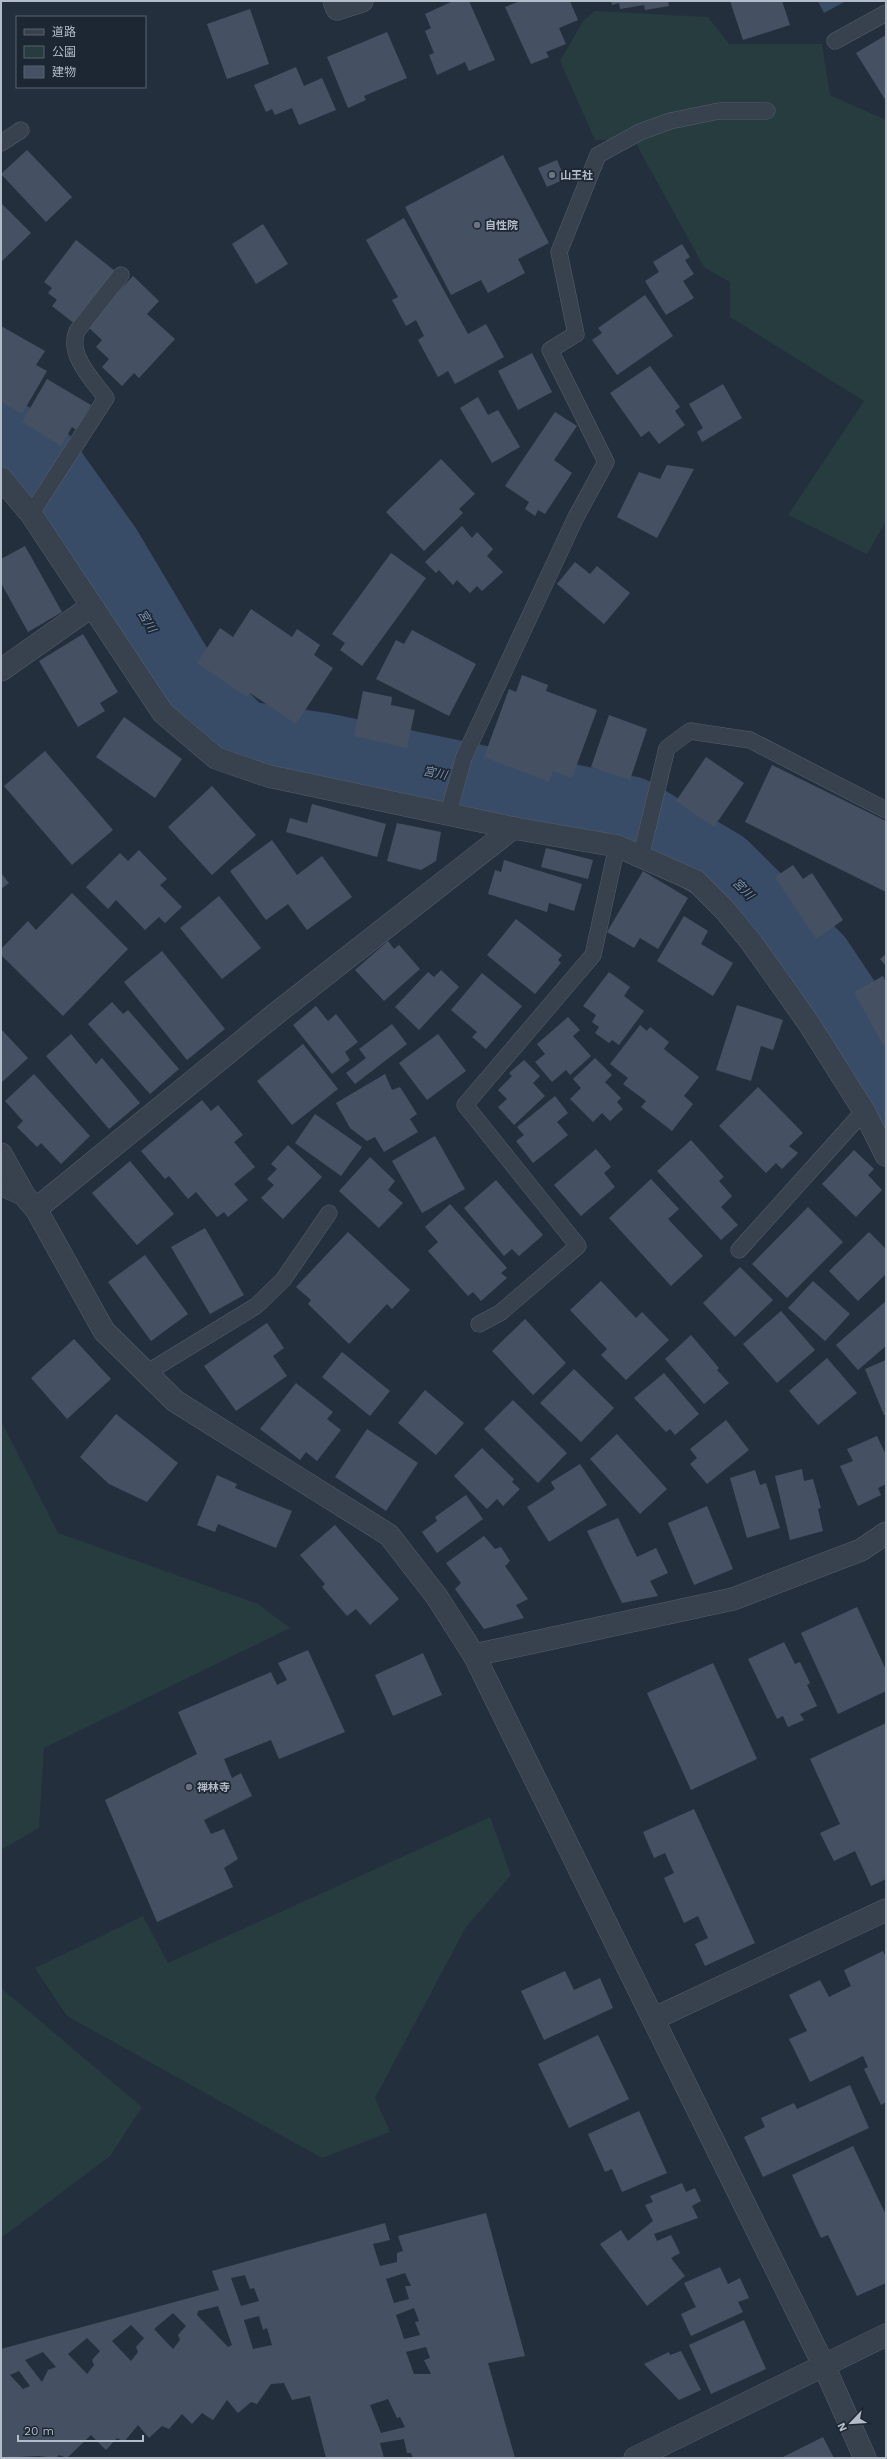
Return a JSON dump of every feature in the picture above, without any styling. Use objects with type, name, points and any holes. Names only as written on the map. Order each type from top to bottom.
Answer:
[{"type":"street","points":[[334,1],[337,10],[362,1]]},
{"type":"street","points":[[1,478],[31,514],[163,713],[216,758],[268,776],[448,815],[617,846],[696,881],[724,909],[808,1022],[864,1111],[886,1155]]},
{"type":"street","points":[[1,670],[92,606]]},
{"type":"street","points":[[30,1202],[273,1016],[513,828]]},
{"type":"street","points":[[1,1154],[104,1330],[148,1372],[159,1386],[176,1401],[390,1536],[437,1597],[474,1655],[824,2366],[865,2458]]},
{"type":"street","points":[[1,1184],[30,1202]]},
{"type":"street","points":[[474,1655],[733,1599],[861,1550],[886,1534]]},
{"type":"street","points":[[653,2020],[886,1910]]},
{"type":"street","points":[[635,2458],[886,2335]]},
{"type":"lane","points":[[835,41],[886,13]]},
{"type":"lane","points":[[448,815],[464,757],[576,517],[606,462],[550,350],[576,334],[559,252],[598,155],[640,132],[670,121],[719,111],[767,111]]},
{"type":"lane","points":[[1,143],[21,130]]},
{"type":"lane","points":[[31,514],[106,398],[78,359],[73,340],[77,332],[121,275]]},
{"type":"lane","points":[[641,856],[667,748],[690,731],[750,740],[886,810]]},
{"type":"lane","points":[[479,1324],[500,1313],[578,1246],[465,1105],[593,955],[617,846]]},
{"type":"lane","points":[[739,1250],[864,1111]]},
{"type":"lane","points":[[148,1372],[256,1306],[283,1280],[329,1213]]},
{"type":"green space","points":[[595,11],[708,17],[729,44],[822,44],[830,95],[886,120],[886,521],[867,554],[788,515],[864,401],[730,317],[730,282],[704,267],[634,140],[595,140],[560,61],[583,21]]},
{"type":"green space","points":[[1,1421],[58,1533],[258,1604],[290,1628],[44,1748],[39,1828],[1,1850]]},
{"type":"green space","points":[[490,1817],[511,1875],[466,1927],[375,2098],[390,2132],[322,2158],[67,2016],[35,1968],[143,1916],[168,1963]]},
{"type":"green space","points":[[1,1988],[142,2107],[110,2156],[1,2238]]},
{"type":"water","points":[[818,1],[846,1],[824,13]]},
{"type":"building","points":[[453,1],[469,1],[495,60],[469,71],[465,62],[437,75],[429,55],[434,53],[425,31],[431,28],[425,14]]},
{"type":"building","points":[[520,1],[570,1],[578,20],[559,28],[566,44],[546,52],[549,57],[531,64],[505,7]]},
{"type":"building","points":[[611,1],[668,1],[669,6],[645,10],[644,5],[620,9],[619,3],[612,5]]},
{"type":"building","points":[[730,1],[782,1],[790,25],[743,40]]},
{"type":"building","points":[[250,9],[269,64],[227,79],[207,24]]},
{"type":"building","points":[[387,32],[407,78],[364,96],[366,100],[348,108],[327,57]]},
{"type":"building","points":[[886,35],[886,101],[856,53]]},
{"type":"building","points":[[296,67],[304,86],[322,78],[336,110],[299,125],[292,108],[275,115],[272,109],[266,112],[254,85]]},
{"type":"building","points":[[27,150],[72,197],[46,222],[1,174]]},
{"type":"building","name":"自性院","points":[[503,155],[549,243],[518,259],[525,273],[488,293],[481,280],[451,295],[405,207]]},
{"type":"building","points":[[557,160],[565,179],[547,187],[538,168]]},
{"type":"building","points":[[1,203],[31,233],[2,261],[1,261]]},
{"type":"building","points":[[404,218],[468,334],[486,324],[504,357],[455,384],[448,371],[438,377],[418,340],[424,336],[416,320],[406,326],[392,300],[398,297],[366,240]]},
{"type":"building","points":[[263,224],[288,264],[256,284],[232,244]]},
{"type":"building","points":[[76,240],[115,271],[75,324],[52,306],[57,300],[48,293],[52,288],[44,282]]},
{"type":"building","points":[[682,244],[690,257],[685,260],[694,274],[683,281],[694,298],[666,315],[645,281],[659,272],[653,262]]},
{"type":"building","points":[[133,276],[159,301],[147,314],[175,339],[139,378],[134,373],[122,386],[102,367],[109,359],[96,347],[102,340],[87,326]]},
{"type":"building","points":[[645,295],[673,336],[617,375],[592,340],[602,333],[598,328]]},
{"type":"building","points":[[1,326],[45,351],[36,365],[47,371],[22,414],[1,402]]},
{"type":"building","points":[[532,353],[552,392],[518,410],[498,371]]},
{"type":"building","points":[[650,366],[680,407],[675,411],[685,425],[659,444],[649,431],[641,437],[610,393]]},
{"type":"building","points":[[47,379],[91,405],[76,430],[72,427],[61,446],[22,422]]},
{"type":"building","points":[[723,384],[742,418],[702,442],[697,432],[703,428],[689,404]]},
{"type":"building","points":[[478,397],[488,415],[498,410],[520,447],[492,463],[460,408]]},
{"type":"building","points":[[555,412],[577,426],[554,460],[572,473],[545,514],[538,510],[535,516],[525,509],[529,502],[505,486]]},
{"type":"building","points":[[441,459],[475,494],[459,509],[463,513],[424,551],[386,512]]},
{"type":"building","points":[[667,465],[694,469],[657,538],[617,517],[639,472],[660,479]]},
{"type":"building","points":[[462,526],[472,538],[477,532],[493,549],[487,556],[503,572],[482,591],[477,586],[470,593],[457,580],[453,585],[439,570],[436,573],[425,562]]},
{"type":"building","points":[[25,546],[62,612],[28,632],[1,583],[1,559]]},
{"type":"building","points":[[391,553],[426,578],[362,666],[340,650],[345,643],[332,634]]},
{"type":"building","points":[[575,562],[590,574],[597,566],[630,593],[604,624],[557,584]]},
{"type":"building","points":[[251,609],[292,637],[297,629],[320,645],[314,655],[333,668],[296,724],[250,693],[247,697],[197,663],[220,628],[233,637]]},
{"type":"building","points":[[412,630],[476,664],[449,716],[376,679],[396,640],[404,644]]},
{"type":"building","points":[[83,634],[118,692],[100,703],[105,711],[78,727],[39,661]]},
{"type":"building","points":[[522,675],[548,685],[546,691],[597,710],[572,778],[553,771],[549,782],[484,757],[509,689],[516,692]]},
{"type":"building","points":[[363,691],[392,697],[391,705],[415,710],[407,748],[354,736]]},
{"type":"building","points":[[609,715],[647,729],[630,780],[591,767]]},
{"type":"building","points":[[124,717],[182,759],[155,798],[96,757]]},
{"type":"building","points":[[45,751],[113,830],[72,865],[4,786]]},
{"type":"building","points":[[706,757],[744,783],[714,827],[676,801]]},
{"type":"building","points":[[772,765],[886,821],[886,892],[745,822]]},
{"type":"building","points":[[212,786],[256,835],[212,875],[168,827]]},
{"type":"building","points":[[312,804],[386,824],[377,857],[286,832],[290,818],[307,823]]},
{"type":"building","points":[[397,823],[441,832],[436,861],[421,870],[387,861]]},
{"type":"building","points":[[272,840],[297,875],[322,856],[352,897],[307,930],[288,904],[266,920],[230,871]]},
{"type":"building","points":[[546,848],[593,860],[588,879],[541,867]]},
{"type":"building","points":[[139,850],[167,879],[160,885],[182,907],[165,923],[159,917],[145,930],[116,900],[108,909],[86,887],[120,853],[128,861]]},
{"type":"building","points":[[504,860],[582,884],[574,911],[549,903],[547,912],[488,894],[495,870],[501,872]]},
{"type":"building","points":[[793,865],[803,879],[812,873],[843,920],[816,939],[775,877]]},
{"type":"building","points":[[643,871],[688,898],[658,949],[640,938],[634,948],[607,932]]},
{"type":"building","points":[[1,873],[9,883],[1,889]]},
{"type":"building","points":[[72,893],[128,949],[63,1016],[1,955],[1,949],[28,921],[36,930]]},
{"type":"building","points":[[219,896],[261,948],[222,979],[180,928]]},
{"type":"building","points":[[684,916],[708,931],[701,944],[733,963],[713,996],[657,961]]},
{"type":"building","points":[[516,919],[562,955],[558,960],[561,963],[535,994],[487,955]]},
{"type":"building","points":[[388,941],[394,949],[399,945],[420,969],[384,1001],[355,970]]},
{"type":"building","points":[[162,951],[225,1029],[187,1060],[124,982]]},
{"type":"building","points":[[886,954],[886,966],[880,959]]},
{"type":"building","points":[[441,970],[459,987],[419,1030],[395,1007],[428,972],[434,977]]},
{"type":"building","points":[[609,972],[630,987],[624,996],[644,1011],[619,1045],[612,1040],[609,1043],[595,1033],[599,1027],[592,1022],[596,1015],[583,1006]]},
{"type":"building","points":[[482,973],[522,1006],[486,1049],[472,1037],[477,1032],[451,1010]]},
{"type":"building","points":[[883,976],[886,982],[886,1043],[883,1045],[854,992]]},
{"type":"building","points":[[112,1002],[123,1014],[128,1010],[179,1069],[150,1094],[88,1024]]},
{"type":"building","points":[[737,1005],[783,1020],[773,1050],[761,1046],[751,1081],[716,1070]]},
{"type":"building","points":[[316,1006],[328,1021],[336,1014],[358,1042],[345,1052],[350,1060],[332,1074],[293,1025]]},
{"type":"building","points":[[568,1017],[580,1030],[573,1036],[591,1056],[570,1075],[566,1070],[552,1082],[535,1062],[545,1054],[537,1044]]},
{"type":"building","points":[[392,1024],[407,1044],[355,1084],[346,1073],[366,1058],[359,1049]]},
{"type":"building","points":[[640,1025],[647,1031],[650,1027],[669,1042],[664,1049],[699,1077],[684,1096],[693,1104],[672,1131],[641,1107],[646,1101],[623,1084],[628,1078],[610,1064]]},
{"type":"building","points":[[1,1029],[28,1058],[1,1083]]},
{"type":"building","points":[[71,1034],[96,1064],[102,1058],[140,1103],[109,1129],[46,1056]]},
{"type":"building","points":[[438,1034],[466,1071],[427,1100],[399,1063]]},
{"type":"building","points":[[303,1044],[338,1089],[292,1125],[257,1081]]},
{"type":"building","points":[[595,1058],[612,1075],[605,1082],[621,1098],[617,1102],[623,1109],[610,1121],[602,1113],[593,1122],[570,1099],[581,1088],[573,1079]]},
{"type":"building","points":[[524,1060],[540,1076],[533,1083],[545,1096],[514,1125],[498,1107],[507,1099],[498,1090],[512,1076],[509,1073]]},
{"type":"building","points":[[34,1074],[90,1136],[61,1164],[41,1143],[37,1147],[17,1127],[23,1121],[5,1101]]},
{"type":"building","points":[[385,1074],[392,1090],[400,1087],[417,1114],[410,1119],[418,1132],[384,1152],[375,1137],[367,1141],[350,1128],[336,1103]]},
{"type":"building","points":[[758,1087],[803,1133],[789,1146],[798,1153],[782,1169],[776,1163],[766,1173],[719,1126]]},
{"type":"building","points":[[555,1096],[568,1113],[557,1122],[568,1135],[533,1163],[516,1141],[524,1135],[517,1127]]},
{"type":"building","points":[[202,1100],[211,1111],[218,1105],[243,1135],[234,1142],[255,1167],[234,1184],[248,1200],[228,1217],[224,1212],[217,1217],[196,1192],[188,1199],[169,1176],[165,1179],[141,1151]]},
{"type":"building","points":[[315,1114],[362,1147],[341,1176],[295,1143]]},
{"type":"building","points":[[435,1136],[465,1189],[422,1213],[392,1161]]},
{"type":"building","points":[[691,1140],[724,1177],[719,1181],[732,1196],[721,1207],[738,1225],[721,1240],[657,1171]]},
{"type":"building","points":[[288,1145],[322,1177],[283,1219],[261,1198],[274,1185],[267,1179],[277,1169],[271,1164]]},
{"type":"building","points":[[596,1149],[611,1167],[604,1173],[615,1187],[581,1216],[554,1185]]},
{"type":"building","points":[[854,1150],[874,1169],[868,1175],[882,1190],[856,1217],[822,1184]]},
{"type":"building","points":[[370,1157],[395,1181],[388,1190],[403,1203],[379,1228],[339,1191]]},
{"type":"building","points":[[130,1161],[174,1214],[137,1245],[92,1193]]},
{"type":"building","points":[[651,1179],[679,1209],[668,1219],[703,1256],[671,1286],[609,1218]]},
{"type":"building","points":[[496,1180],[543,1235],[519,1256],[512,1249],[504,1256],[464,1208]]},
{"type":"building","points":[[450,1204],[507,1268],[501,1273],[507,1278],[481,1301],[473,1292],[468,1296],[428,1251],[438,1242],[425,1227]]},
{"type":"building","points":[[808,1207],[843,1242],[787,1298],[752,1264]]},
{"type":"building","points":[[205,1228],[244,1295],[210,1314],[171,1247]]},
{"type":"building","points":[[348,1232],[410,1290],[392,1309],[387,1304],[349,1344],[308,1304],[311,1300],[296,1287]]},
{"type":"building","points":[[869,1232],[886,1249],[886,1274],[858,1301],[829,1271]]},
{"type":"building","points":[[145,1255],[188,1314],[151,1341],[108,1282]]},
{"type":"building","points":[[740,1267],[773,1300],[735,1337],[703,1303]]},
{"type":"building","points":[[601,1281],[636,1318],[642,1312],[669,1340],[626,1380],[601,1355],[607,1349],[570,1310]]},
{"type":"building","points":[[813,1281],[850,1314],[825,1341],[788,1308]]},
{"type":"building","points":[[886,1301],[886,1346],[858,1370],[836,1345]]},
{"type":"building","points":[[781,1311],[815,1350],[777,1383],[743,1344]]},
{"type":"building","points":[[525,1319],[566,1363],[533,1395],[492,1351]]},
{"type":"building","points":[[267,1323],[284,1348],[273,1356],[287,1376],[236,1411],[204,1366]]},
{"type":"building","points":[[691,1335],[719,1368],[717,1370],[729,1383],[704,1404],[665,1359]]},
{"type":"building","points":[[74,1339],[111,1379],[67,1419],[31,1378]]},
{"type":"building","points":[[342,1352],[390,1391],[370,1416],[322,1377]]},
{"type":"building","points":[[827,1358],[857,1393],[818,1425],[789,1391]]},
{"type":"building","points":[[886,1360],[886,1415],[884,1415],[865,1369]]},
{"type":"building","points":[[574,1369],[614,1408],[581,1442],[540,1403]]},
{"type":"building","points":[[664,1373],[699,1414],[675,1435],[670,1429],[666,1432],[634,1398]]},
{"type":"building","points":[[296,1383],[333,1412],[327,1419],[341,1430],[317,1461],[306,1452],[300,1460],[260,1429]]},
{"type":"building","points":[[425,1390],[464,1423],[436,1455],[398,1423]]},
{"type":"building","points":[[513,1400],[567,1453],[538,1483],[484,1429]]},
{"type":"building","points":[[116,1414],[178,1463],[147,1502],[109,1484],[80,1457]]},
{"type":"building","points":[[726,1420],[749,1450],[707,1484],[690,1464],[697,1458],[690,1449]]},
{"type":"building","points":[[367,1429],[418,1463],[386,1511],[335,1477]]},
{"type":"building","points":[[617,1434],[667,1489],[640,1514],[590,1459]]},
{"type":"building","points":[[877,1436],[886,1455],[886,1484],[878,1488],[881,1495],[858,1506],[840,1466],[853,1461],[847,1449]]},
{"type":"building","points":[[482,1448],[514,1479],[512,1482],[520,1489],[503,1506],[497,1499],[487,1509],[454,1476]]},
{"type":"building","points":[[580,1464],[607,1505],[549,1542],[527,1507],[555,1489],[551,1482]]},
{"type":"building","points":[[802,1469],[804,1481],[813,1479],[821,1508],[818,1509],[823,1531],[790,1540],[775,1476]]},
{"type":"building","points":[[755,1470],[760,1485],[766,1483],[780,1528],[747,1538],[730,1478]]},
{"type":"building","points":[[217,1475],[237,1484],[235,1488],[292,1511],[276,1548],[218,1524],[215,1532],[197,1525]]},
{"type":"building","points":[[466,1495],[483,1519],[437,1553],[422,1532],[437,1521],[435,1517]]},
{"type":"building","points":[[707,1506],[733,1569],[694,1585],[668,1523]]},
{"type":"building","points":[[618,1518],[637,1557],[656,1548],[668,1573],[650,1581],[658,1596],[622,1603],[587,1531]]},
{"type":"building","points":[[335,1525],[399,1599],[370,1625],[356,1609],[347,1616],[322,1587],[325,1584],[300,1555]]},
{"type":"building","points":[[484,1536],[495,1549],[501,1547],[510,1561],[505,1566],[528,1599],[516,1605],[524,1618],[484,1629],[455,1589],[461,1583],[446,1563]]},
{"type":"building","points":[[857,1607],[886,1670],[886,1691],[838,1714],[801,1633]]},
{"type":"building","points":[[784,1642],[795,1664],[800,1662],[810,1683],[807,1685],[817,1706],[800,1714],[804,1720],[788,1727],[783,1716],[777,1719],[748,1659]]},
{"type":"building","name":"禅林寺","points":[[308,1650],[345,1732],[279,1759],[271,1740],[224,1759],[232,1778],[241,1773],[252,1796],[204,1820],[211,1834],[224,1829],[238,1859],[224,1868],[233,1887],[157,1922],[105,1800],[197,1754],[178,1712],[271,1672],[277,1685],[287,1680],[278,1663]]},
{"type":"building","points":[[423,1653],[442,1695],[393,1716],[375,1675]]},
{"type":"building","points":[[713,1663],[757,1759],[691,1790],[647,1693]]},
{"type":"building","points":[[886,1723],[886,1879],[871,1886],[855,1851],[834,1861],[820,1833],[840,1824],[810,1759]]},
{"type":"building","points":[[694,1809],[755,1943],[705,1966],[695,1944],[708,1938],[698,1916],[684,1923],[664,1878],[674,1873],[665,1853],[654,1858],[643,1832]]},
{"type":"building","points":[[883,1951],[886,1958],[886,2102],[881,2105],[864,2069],[868,2067],[863,2056],[810,2082],[789,2039],[807,2031],[789,1995],[820,1980],[829,1997],[851,1986],[844,1970]]},
{"type":"building","points":[[565,1971],[574,1990],[600,1978],[613,2008],[544,2040],[521,1991]]},
{"type":"building","points":[[598,2035],[629,2099],[569,2128],[538,2064]]},
{"type":"building","points":[[850,2085],[869,2128],[763,2177],[744,2137],[765,2127],[761,2118],[794,2103],[797,2109]]},
{"type":"building","points":[[639,2111],[667,2173],[622,2192],[612,2169],[605,2172],[588,2134]]},
{"type":"building","points":[[853,2146],[886,2215],[886,2283],[857,2296],[828,2235],[821,2238],[792,2175]]},
{"type":"building","points":[[682,2183],[686,2192],[695,2188],[701,2201],[692,2206],[698,2218],[654,2234],[657,2241],[671,2235],[680,2253],[671,2258],[685,2276],[647,2306],[600,2244],[621,2230],[628,2241],[653,2221],[645,2205],[653,2202],[650,2196]]},
{"type":"building","points":[[486,2213],[525,2356],[488,2363],[515,2458],[413,2458],[411,2453],[407,2453],[404,2439],[380,2443],[384,2458],[326,2458],[310,2396],[292,2400],[284,2383],[271,2384],[257,2404],[251,2402],[238,2413],[227,2400],[213,2420],[202,2413],[192,2424],[182,2414],[169,2429],[162,2426],[149,2438],[138,2425],[124,2442],[117,2438],[106,2450],[91,2435],[67,2458],[59,2455],[56,2458],[38,2456],[1,2458],[1,2349],[219,2290],[212,2271],[385,2223],[390,2240],[373,2244],[380,2266],[397,2262],[397,2253],[403,2251],[398,2236]],"holes":[[[405,2273],[411,2286],[405,2286],[409,2299],[394,2303],[386,2279]],[[245,2275],[250,2289],[254,2288],[259,2301],[241,2306],[231,2278]],[[218,2306],[232,2345],[228,2347],[197,2315],[198,2311]],[[414,2308],[419,2321],[415,2322],[420,2335],[404,2339],[396,2315]],[[173,2313],[186,2326],[178,2335],[180,2340],[173,2349],[154,2329]],[[259,2316],[263,2330],[267,2328],[272,2345],[253,2349],[244,2320]],[[131,2325],[144,2338],[136,2347],[138,2352],[131,2361],[112,2341]],[[87,2338],[100,2351],[92,2360],[94,2365],[87,2374],[68,2354]],[[426,2347],[430,2358],[424,2360],[431,2374],[414,2374],[406,2352]],[[43,2352],[56,2367],[48,2370],[42,2382],[25,2360]],[[19,2371],[30,2386],[23,2389],[10,2375]],[[388,2399],[397,2418],[400,2417],[405,2427],[381,2433],[370,2405]]]},
{"type":"building","points":[[720,2267],[728,2284],[740,2278],[749,2298],[738,2302],[743,2312],[691,2336],[681,2314],[696,2307],[684,2283]]},
{"type":"building","points":[[744,2320],[766,2369],[711,2394],[689,2345]]},
{"type":"building","points":[[681,2351],[701,2390],[679,2400],[644,2364],[669,2352],[670,2355]]},
{"type":"building","points":[[823,2437],[834,2458],[781,2458]]},
{"type":"waterway","name":"宮川","points":[[1,434],[39,457],[104,548],[177,671],[241,738],[321,750],[631,814],[721,867],[816,961],[844,1003],[886,1094]]},
{"type":"place","name":"山王社","points":[[552,175]]},
{"type":"place","name":"自性院","points":[[477,225]]},
{"type":"place","name":"禅林寺","points":[[189,1787]]}]
